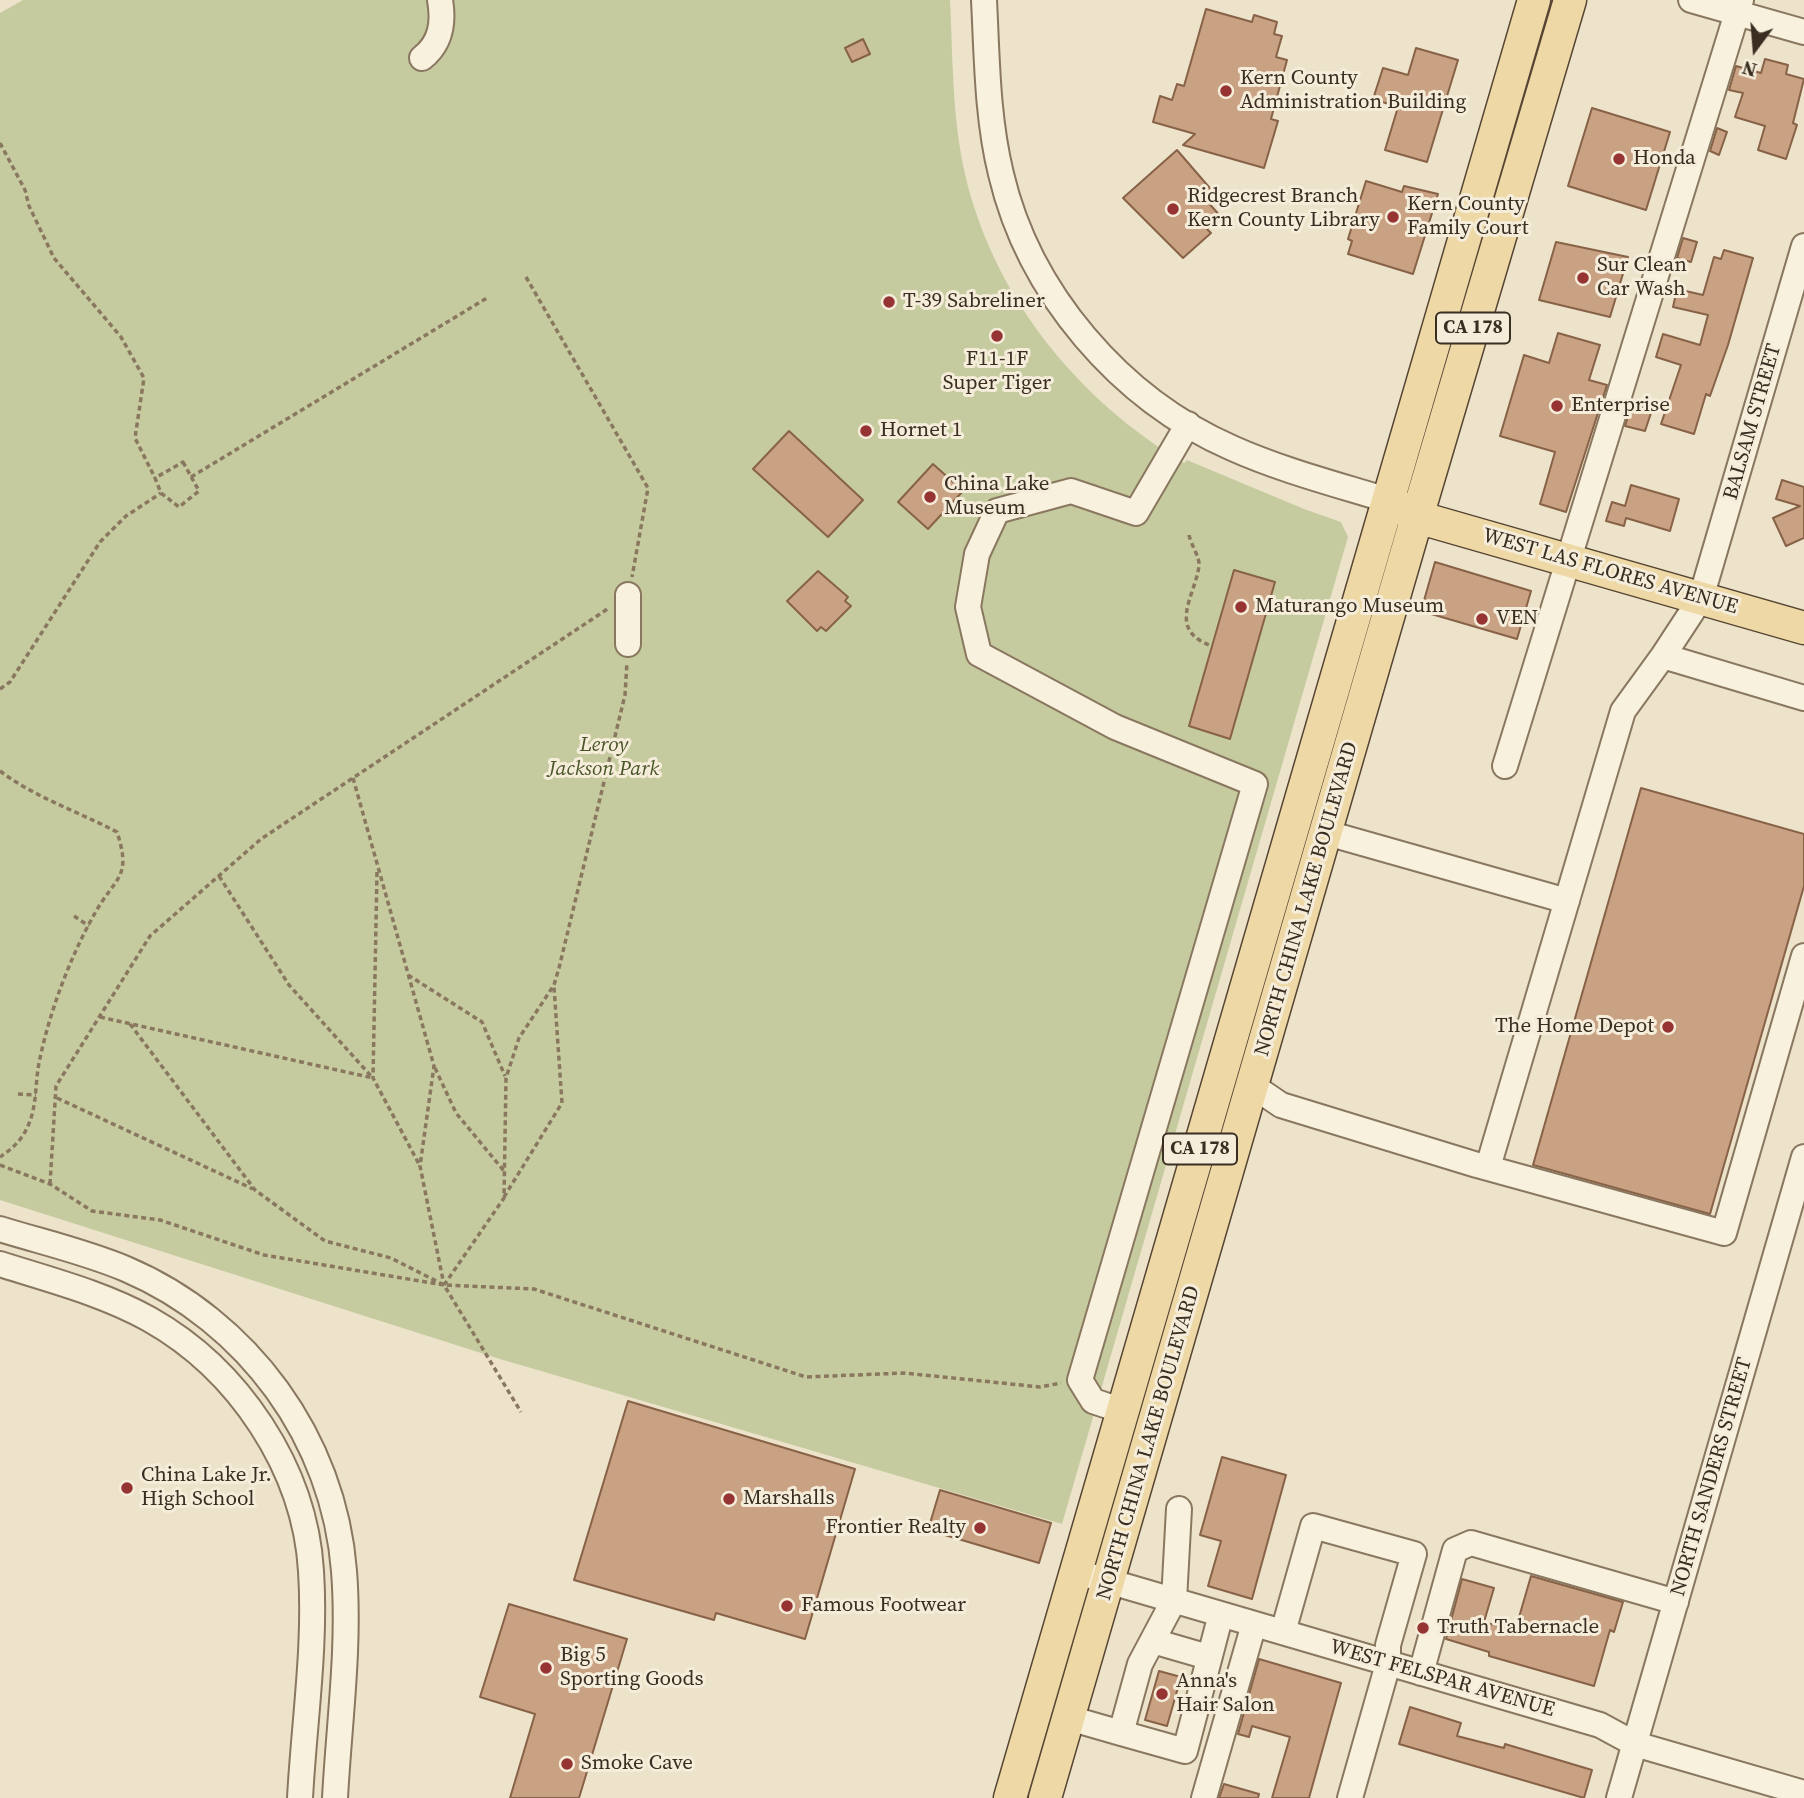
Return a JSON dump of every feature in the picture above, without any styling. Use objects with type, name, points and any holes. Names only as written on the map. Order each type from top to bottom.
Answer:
[{"type":"main road","name":"NORTH CHINA LAKE BOULEVARD","points":[[1010,1798],[1534,0]]},
{"type":"main road","name":"NORTH CHINA LAKE BOULEVARD","points":[[1045,1798],[1570,0]]},
{"type":"main road","name":"WEST LAS FLORES AVENUE","points":[[1387,500],[1417,517],[1804,628]]},
{"type":"main road","points":[[1253,1086],[1243,1081],[1239,1069],[1269,974],[1266,925]]},
{"type":"street","points":[[422,58],[432,50],[439,37],[442,20],[440,0]]},
{"type":"street","points":[[984,0],[995,143],[1001,175],[1029,252],[1051,291],[1086,339],[1144,393],[1188,424],[1230,447],[1264,461],[1387,500]]},
{"type":"street","points":[[1691,0],[1739,6],[1804,32]]},
{"type":"street","points":[[1505,766],[1564,566],[1570,561],[1739,6]]},
{"type":"street","name":"BALSAM STREET","points":[[1488,1167],[1623,711],[1700,598],[1804,246]]},
{"type":"street","points":[[1123,1411],[1093,1401],[1080,1380],[1255,784],[1115,727],[979,654],[968,607],[977,554],[997,511],[1071,491],[1136,513],[1188,424]]},
{"type":"street","points":[[628,595],[628,644]]},
{"type":"street","points":[[1663,656],[1804,698]]},
{"type":"street","points":[[1326,833],[1567,901]]},
{"type":"street","points":[[1253,1086],[1281,1105],[1488,1167],[1724,1233],[1802,969]]},
{"type":"street","name":"NORTH SANDERS STREET","points":[[1619,1798],[1804,1157]]},
{"type":"street","points":[[0,1229],[126,1269],[166,1289],[213,1320],[242,1347],[274,1385],[300,1425],[317,1459],[333,1506],[344,1568],[346,1607],[335,1798]]},
{"type":"street","points":[[0,1264],[110,1300],[184,1341],[243,1400],[268,1435],[300,1507],[311,1570],[312,1613],[300,1798]]},
{"type":"street","points":[[1121,1733],[1140,1664],[1174,1600],[1179,1509]]},
{"type":"street","points":[[1283,1632],[1313,1526],[1414,1554],[1388,1645],[1388,1664],[1350,1798]]},
{"type":"street","points":[[1421,1673],[1455,1550],[1471,1543],[1676,1602]]},
{"type":"street","name":"WEST FELSPAR AVENUE","points":[[1076,1572],[1600,1725],[1635,1744],[1804,1793]]},
{"type":"street","points":[[1069,1718],[1185,1751],[1221,1614]]},
{"type":"street","points":[[1204,1798],[1254,1624]]},
{"type":"street","points":[[1153,1641],[1208,1657]]},
{"type":"path","points":[[0,143],[25,190],[29,206],[54,258],[121,337],[144,378],[135,438],[161,493],[179,507],[199,491],[183,462],[155,478]]},
{"type":"path","points":[[50,1184],[56,1086],[150,936],[261,839],[628,595],[648,488],[526,277]]},
{"type":"path","points":[[191,477],[487,298]]},
{"type":"path","points":[[0,689],[10,682],[100,542],[126,516],[161,493]]},
{"type":"path","points":[[1189,536],[1200,564],[1187,603],[1186,622],[1194,634],[1212,646]]},
{"type":"path","points":[[444,1285],[504,1198],[562,1103],[554,985],[625,695],[628,644]]},
{"type":"path","points":[[0,771],[28,792],[79,812],[117,832],[125,857],[122,874],[89,926],[63,983],[39,1063],[36,1095],[28,1126],[15,1147],[0,1157]]},
{"type":"path","points":[[353,778],[434,1066],[456,1113],[504,1171]]},
{"type":"path","points":[[373,1078],[377,866]]},
{"type":"path","points":[[219,876],[289,985],[373,1078],[420,1166],[444,1285],[521,1412]]},
{"type":"path","points":[[74,916],[89,926]]},
{"type":"path","points":[[408,974],[482,1022],[506,1078]]},
{"type":"path","points":[[504,1198],[506,1078],[519,1038],[554,985]]},
{"type":"path","points":[[100,1017],[373,1078]]},
{"type":"path","points":[[130,1024],[255,1190]]},
{"type":"path","points":[[420,1166],[434,1066]]},
{"type":"path","points":[[18,1094],[36,1095]]},
{"type":"path","points":[[56,1098],[255,1190],[325,1241],[391,1258],[444,1285]]},
{"type":"path","points":[[0,1165],[50,1184],[92,1211],[160,1220],[264,1255],[444,1285],[534,1289],[806,1377],[904,1373],[1040,1387],[1080,1380]]},
{"type":"green space","name":"Leroy Jackson Park","points":[[23,0],[950,0],[955,109],[965,174],[978,219],[996,262],[1045,341],[1109,408],[1184,463],[1187,460],[1341,522],[1348,537],[1062,1524],[500,1359],[0,1200],[0,13]]},
{"type":"building","name":"Kern County Administration Building","points":[[1206,9],[1252,22],[1254,15],[1277,22],[1274,34],[1282,36],[1276,57],[1287,60],[1271,119],[1278,121],[1264,168],[1183,145],[1195,134],[1153,122],[1160,96],[1172,100],[1177,84],[1184,86]]},
{"type":"building","points":[[863,39],[870,54],[852,62],[845,48]]},
{"type":"building","points":[[1416,48],[1458,60],[1427,162],[1385,150],[1398,107],[1373,99],[1383,68],[1408,75]]},
{"type":"building","points":[[1765,59],[1788,65],[1786,74],[1804,79],[1793,123],[1797,125],[1786,159],[1758,150],[1765,126],[1735,117],[1743,93],[1729,90],[1736,66],[1761,73]]},
{"type":"building","name":"Honda","points":[[1592,108],[1670,132],[1646,210],[1568,186]]},
{"type":"building","points":[[1717,128],[1727,132],[1719,155],[1710,151]]},
{"type":"building","name":"Ridgecrest Branch Kern County Library","points":[[1177,150],[1215,194],[1207,201],[1221,217],[1207,229],[1211,233],[1183,258],[1123,198]]},
{"type":"building","name":"Kern County Family Court","points":[[1366,181],[1402,192],[1404,186],[1438,194],[1413,274],[1348,254],[1352,241],[1348,239]]},
{"type":"building","points":[[1683,238],[1697,242],[1691,262],[1677,258]]},
{"type":"building","name":"Sur Clean Car Wash","points":[[1556,242],[1628,257],[1610,317],[1539,300]]},
{"type":"building","points":[[1724,250],[1753,258],[1728,345],[1710,396],[1706,394],[1694,434],[1661,424],[1681,365],[1656,357],[1663,334],[1700,345],[1708,315],[1673,307],[1677,289],[1703,295],[1714,257],[1721,259]]},
{"type":"building","name":"Enterprise","points":[[1558,333],[1600,345],[1589,380],[1607,385],[1566,512],[1540,504],[1555,452],[1500,436],[1524,355],[1549,363]]},
{"type":"building","points":[[1632,404],[1652,410],[1645,431],[1625,426]]},
{"type":"building","points":[[789,431],[863,500],[828,537],[753,469]]},
{"type":"building","name":"China Lake Museum","points":[[933,464],[963,491],[928,529],[898,502]]},
{"type":"building","points":[[1782,480],[1804,487],[1804,538],[1786,546],[1773,518],[1800,506],[1776,499]]},
{"type":"building","points":[[1631,485],[1679,499],[1670,531],[1626,518],[1624,526],[1606,521],[1612,502],[1625,506]]},
{"type":"building","points":[[1435,562],[1531,591],[1517,639],[1421,611]]},
{"type":"building","points":[[1234,570],[1275,582],[1230,739],[1189,726]]},
{"type":"building","points":[[818,571],[848,597],[845,601],[851,606],[826,631],[821,627],[817,631],[787,601]]},
{"type":"building","name":"The Home Depot","points":[[1641,788],[1804,834],[1804,886],[1710,1214],[1533,1165]]},
{"type":"building","points":[[628,1401],[855,1469],[805,1639],[716,1613],[714,1620],[574,1580]]},
{"type":"building","points":[[1222,1457],[1286,1475],[1252,1599],[1208,1586],[1221,1541],[1200,1535]]},
{"type":"building","points":[[940,1490],[1051,1523],[1039,1563],[928,1530]]},
{"type":"building","points":[[1531,1576],[1623,1602],[1614,1632],[1610,1630],[1594,1686],[1489,1656],[1489,1652],[1446,1639],[1462,1579],[1494,1588],[1484,1622],[1515,1631]]},
{"type":"building","points":[[509,1604],[627,1639],[579,1798],[510,1798],[535,1714],[480,1697]]},
{"type":"building","points":[[1259,1659],[1341,1683],[1309,1798],[1272,1798],[1290,1737],[1252,1726],[1249,1737],[1238,1734]]},
{"type":"building","points":[[1159,1671],[1181,1677],[1167,1726],[1145,1720]]},
{"type":"building","points":[[1410,1707],[1461,1723],[1457,1736],[1504,1748],[1505,1744],[1592,1770],[1584,1798],[1399,1744]]},
{"type":"building","points":[[1224,1784],[1259,1794],[1258,1798],[1219,1798]]},
{"type":"place","name":"Kern County Administration Building","points":[[1226,91]]},
{"type":"place","name":"Honda","points":[[1619,159]]},
{"type":"place","name":"Ridgecrest Branch Kern County Library","points":[[1173,209]]},
{"type":"place","name":"Kern County Family Court","points":[[1393,217]]},
{"type":"place","name":"Sur Clean Car Wash","points":[[1583,278]]},
{"type":"place","name":"T-39 Sabreliner","points":[[889,302]]},
{"type":"place","name":"F11-1F Super Tiger","points":[[997,336]]},
{"type":"place","name":"Enterprise","points":[[1557,406]]},
{"type":"place","name":"Hornet 1","points":[[866,431]]},
{"type":"place","name":"China Lake Museum","points":[[930,497]]},
{"type":"place","name":"Maturango Museum","points":[[1241,607]]},
{"type":"place","name":"VEN","points":[[1482,619]]},
{"type":"place","name":"The Home Depot","points":[[1668,1027]]},
{"type":"place","name":"China Lake Jr. High School","points":[[127,1488]]},
{"type":"place","name":"Marshalls","points":[[729,1499]]},
{"type":"place","name":"Frontier Realty","points":[[980,1528]]},
{"type":"place","name":"Famous Footwear","points":[[787,1606]]},
{"type":"place","name":"Truth Tabernacle","points":[[1423,1628]]},
{"type":"place","name":"Big 5 Sporting Goods","points":[[546,1668]]},
{"type":"place","name":"Anna's Hair Salon","points":[[1162,1694]]},
{"type":"place","name":"Smoke Cave","points":[[567,1764]]}]
